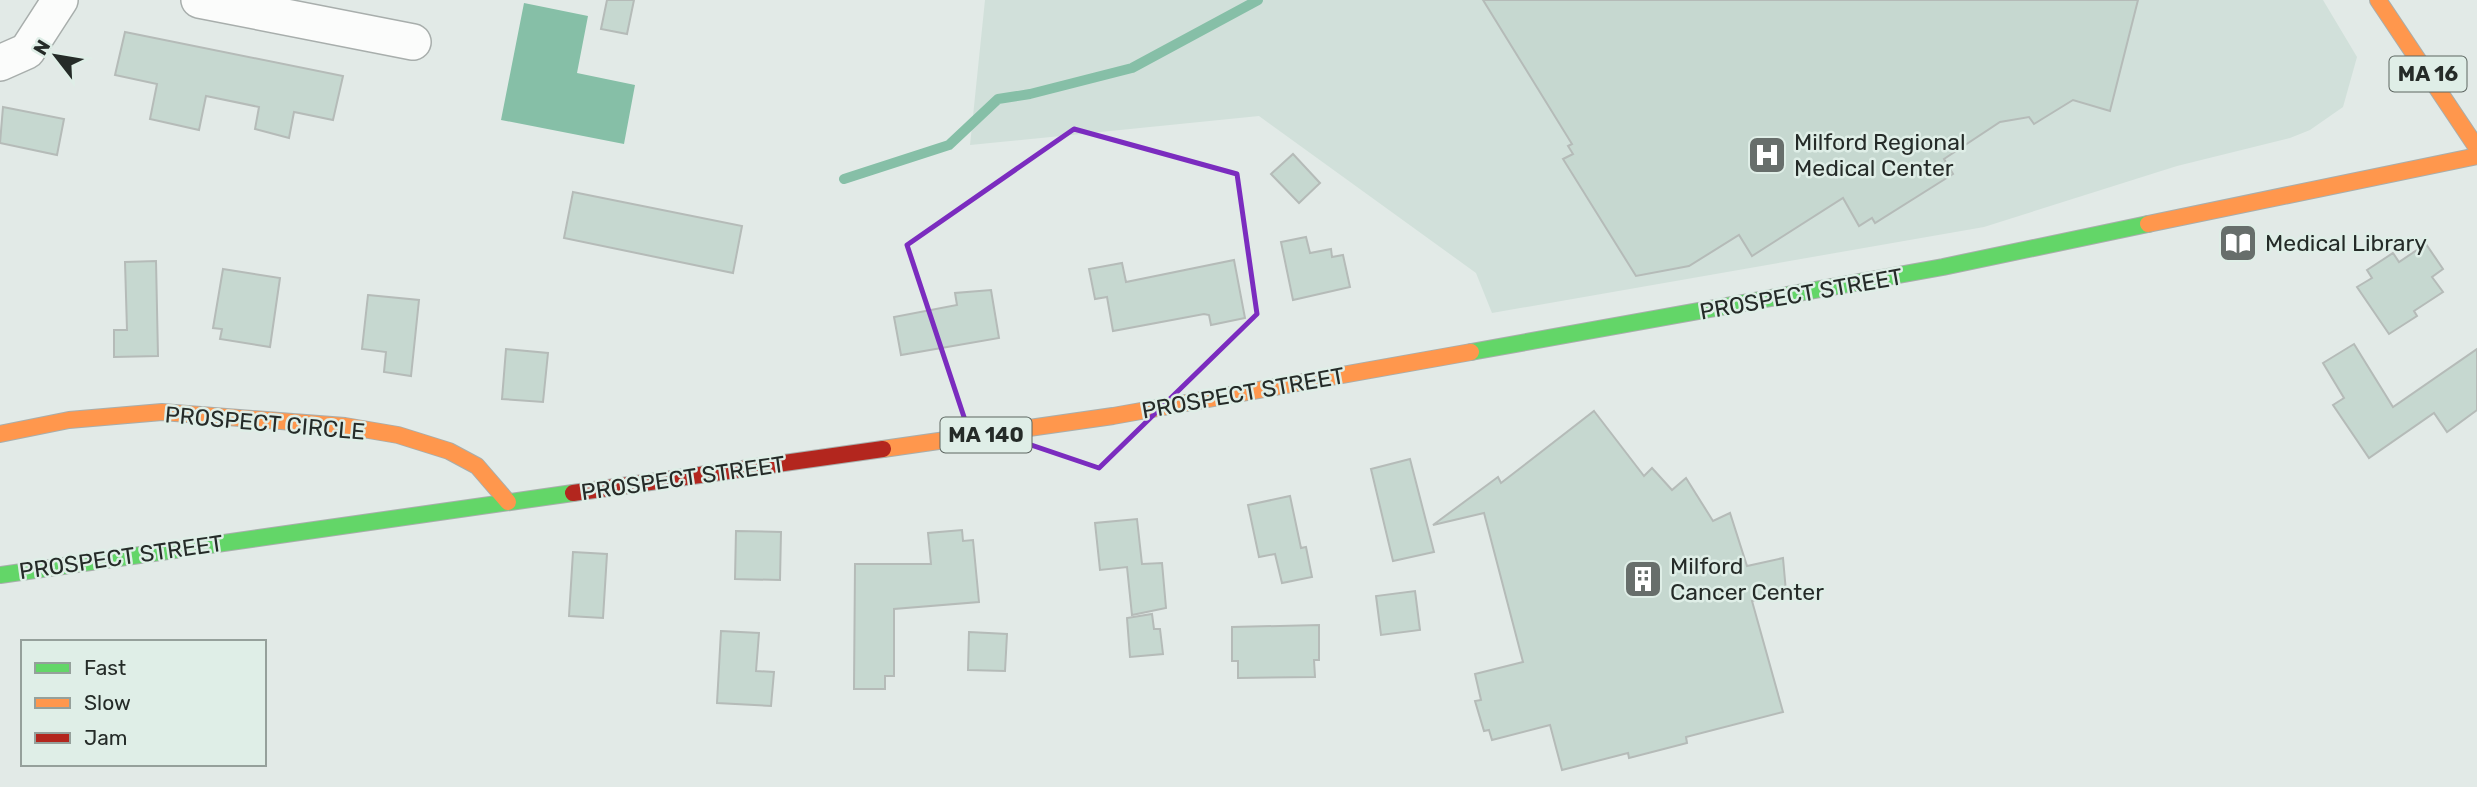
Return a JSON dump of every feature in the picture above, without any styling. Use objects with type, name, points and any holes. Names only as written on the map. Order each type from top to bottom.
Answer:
[{"type":"main road","name":"MA 16","points":[[2378,0],[2477,148]]},
{"type":"main road","name":"PROSPECT STREET","points":[[0,575],[889,450],[1326,379],[1943,268],[2477,156]]},
{"type":"main road","name":"PROSPECT CIRCLE","points":[[0,434],[46,421],[186,412],[307,422],[389,434],[443,448],[476,464],[508,502]]},
{"type":"street","points":[[0,63],[27,51],[60,0]]},
{"type":"street","points":[[199,0],[413,42]]},
{"type":"highlighted area","points":[[1074,129],[1237,174],[1257,314],[1099,468],[966,423],[907,245]]},
{"type":"shaded area","name":"Milford Regional Medical Center","points":[[985,0],[2323,0],[2357,57],[2343,107],[2310,130],[2290,138],[2177,166],[1984,227],[1492,313],[1476,273],[1259,116],[970,145]]},
{"type":"shaded area","points":[[524,3],[588,16],[577,73],[635,85],[624,144],[501,120]]},
{"type":"building","points":[[607,0],[634,0],[627,34],[601,29]]},
{"type":"building","points":[[1483,0],[2138,0],[2110,111],[2073,100],[2034,124],[2029,117],[2000,122],[1944,159],[1953,174],[1875,223],[1872,218],[1859,226],[1843,198],[1752,256],[1739,235],[1689,266],[1636,276],[1563,159],[1573,154],[1568,146],[1572,144]]},
{"type":"building","points":[[125,32],[343,76],[333,120],[294,112],[289,138],[255,129],[259,107],[206,96],[199,130],[150,119],[157,84],[115,75]]},
{"type":"building","points":[[3,107],[64,119],[57,155],[0,143]]},
{"type":"building","points":[[1293,154],[1320,183],[1299,203],[1271,174]]},
{"type":"building","points":[[573,192],[742,226],[733,273],[564,238]]},
{"type":"building","points":[[1306,237],[1310,253],[1331,249],[1332,257],[1343,255],[1350,287],[1293,300],[1281,242]]},
{"type":"building","points":[[2426,244],[2443,269],[2432,277],[2443,292],[2414,311],[2417,316],[2389,334],[2357,287],[2372,278],[2367,270],[2393,253],[2399,262]]},
{"type":"building","points":[[1234,260],[1245,318],[1211,325],[1209,315],[1204,314],[1113,331],[1107,297],[1095,299],[1089,269],[1122,263],[1126,282]]},
{"type":"building","points":[[156,261],[158,356],[114,357],[114,330],[127,330],[125,262]]},
{"type":"building","points":[[223,269],[280,278],[270,347],[220,339],[222,329],[213,328]]},
{"type":"building","points":[[991,290],[999,338],[901,355],[894,317],[957,305],[955,293]]},
{"type":"building","points":[[368,295],[419,300],[411,376],[384,372],[386,352],[362,349]]},
{"type":"building","points":[[2354,344],[2393,407],[2477,349],[2477,410],[2447,432],[2434,413],[2369,458],[2333,405],[2344,398],[2323,363]]},
{"type":"building","points":[[506,349],[548,353],[543,402],[502,399]]},
{"type":"building","name":"Milford Cancer Center","points":[[1594,411],[1644,476],[1652,468],[1672,490],[1686,478],[1713,521],[1730,513],[1747,566],[1783,558],[1786,592],[1752,601],[1783,712],[1686,737],[1687,743],[1629,758],[1628,753],[1562,770],[1550,725],[1492,740],[1489,730],[1484,731],[1475,701],[1481,700],[1475,674],[1523,662],[1484,513],[1433,525],[1498,477],[1501,483]]},
{"type":"building","points":[[1410,459],[1434,552],[1393,561],[1371,469]]},
{"type":"building","points":[[1290,496],[1301,548],[1306,547],[1312,577],[1282,583],[1275,554],[1259,557],[1248,505]]},
{"type":"building","points":[[1137,519],[1142,564],[1162,563],[1166,608],[1132,615],[1127,567],[1100,570],[1095,523]]},
{"type":"building","points":[[962,530],[963,541],[973,540],[979,602],[894,609],[894,676],[885,676],[885,689],[854,689],[855,564],[931,564],[928,533]]},
{"type":"building","points":[[736,531],[781,532],[780,580],[735,579]]},
{"type":"building","points":[[573,552],[607,554],[603,618],[569,616]]},
{"type":"building","points":[[1415,591],[1420,630],[1381,635],[1376,596]]},
{"type":"building","points":[[1152,614],[1154,629],[1160,629],[1163,654],[1130,657],[1127,618]]},
{"type":"building","points":[[1319,625],[1319,660],[1314,660],[1315,677],[1238,678],[1238,661],[1232,661],[1232,627]]},
{"type":"building","points":[[721,631],[759,633],[756,671],[774,672],[771,706],[717,703]]},
{"type":"building","points":[[969,632],[1007,634],[1005,671],[968,670]]},
{"type":"waterway","points":[[844,179],[949,145],[998,99],[1030,94],[1132,68],[1258,0]]},
{"type":"traffic: fast","points":[[1471,352],[1943,267],[2148,224]]},
{"type":"traffic: fast","points":[[0,575],[573,493]]},
{"type":"traffic: slow","points":[[2378,0],[2477,148]]},
{"type":"traffic: slow","points":[[2148,224],[2477,156]]},
{"type":"traffic: slow","points":[[883,449],[1113,416],[1471,352]]},
{"type":"traffic: slow","points":[[0,434],[69,420],[162,412],[345,426],[398,435],[449,451],[477,466],[508,502]]},
{"type":"traffic: jam","points":[[573,493],[883,449]]},
{"type":"place","name":"Milford Regional Medical Center","points":[[1767,155]]},
{"type":"place","name":"Medical Library","points":[[2238,243]]},
{"type":"place","name":"Milford Cancer Center","points":[[1643,579]]}]
